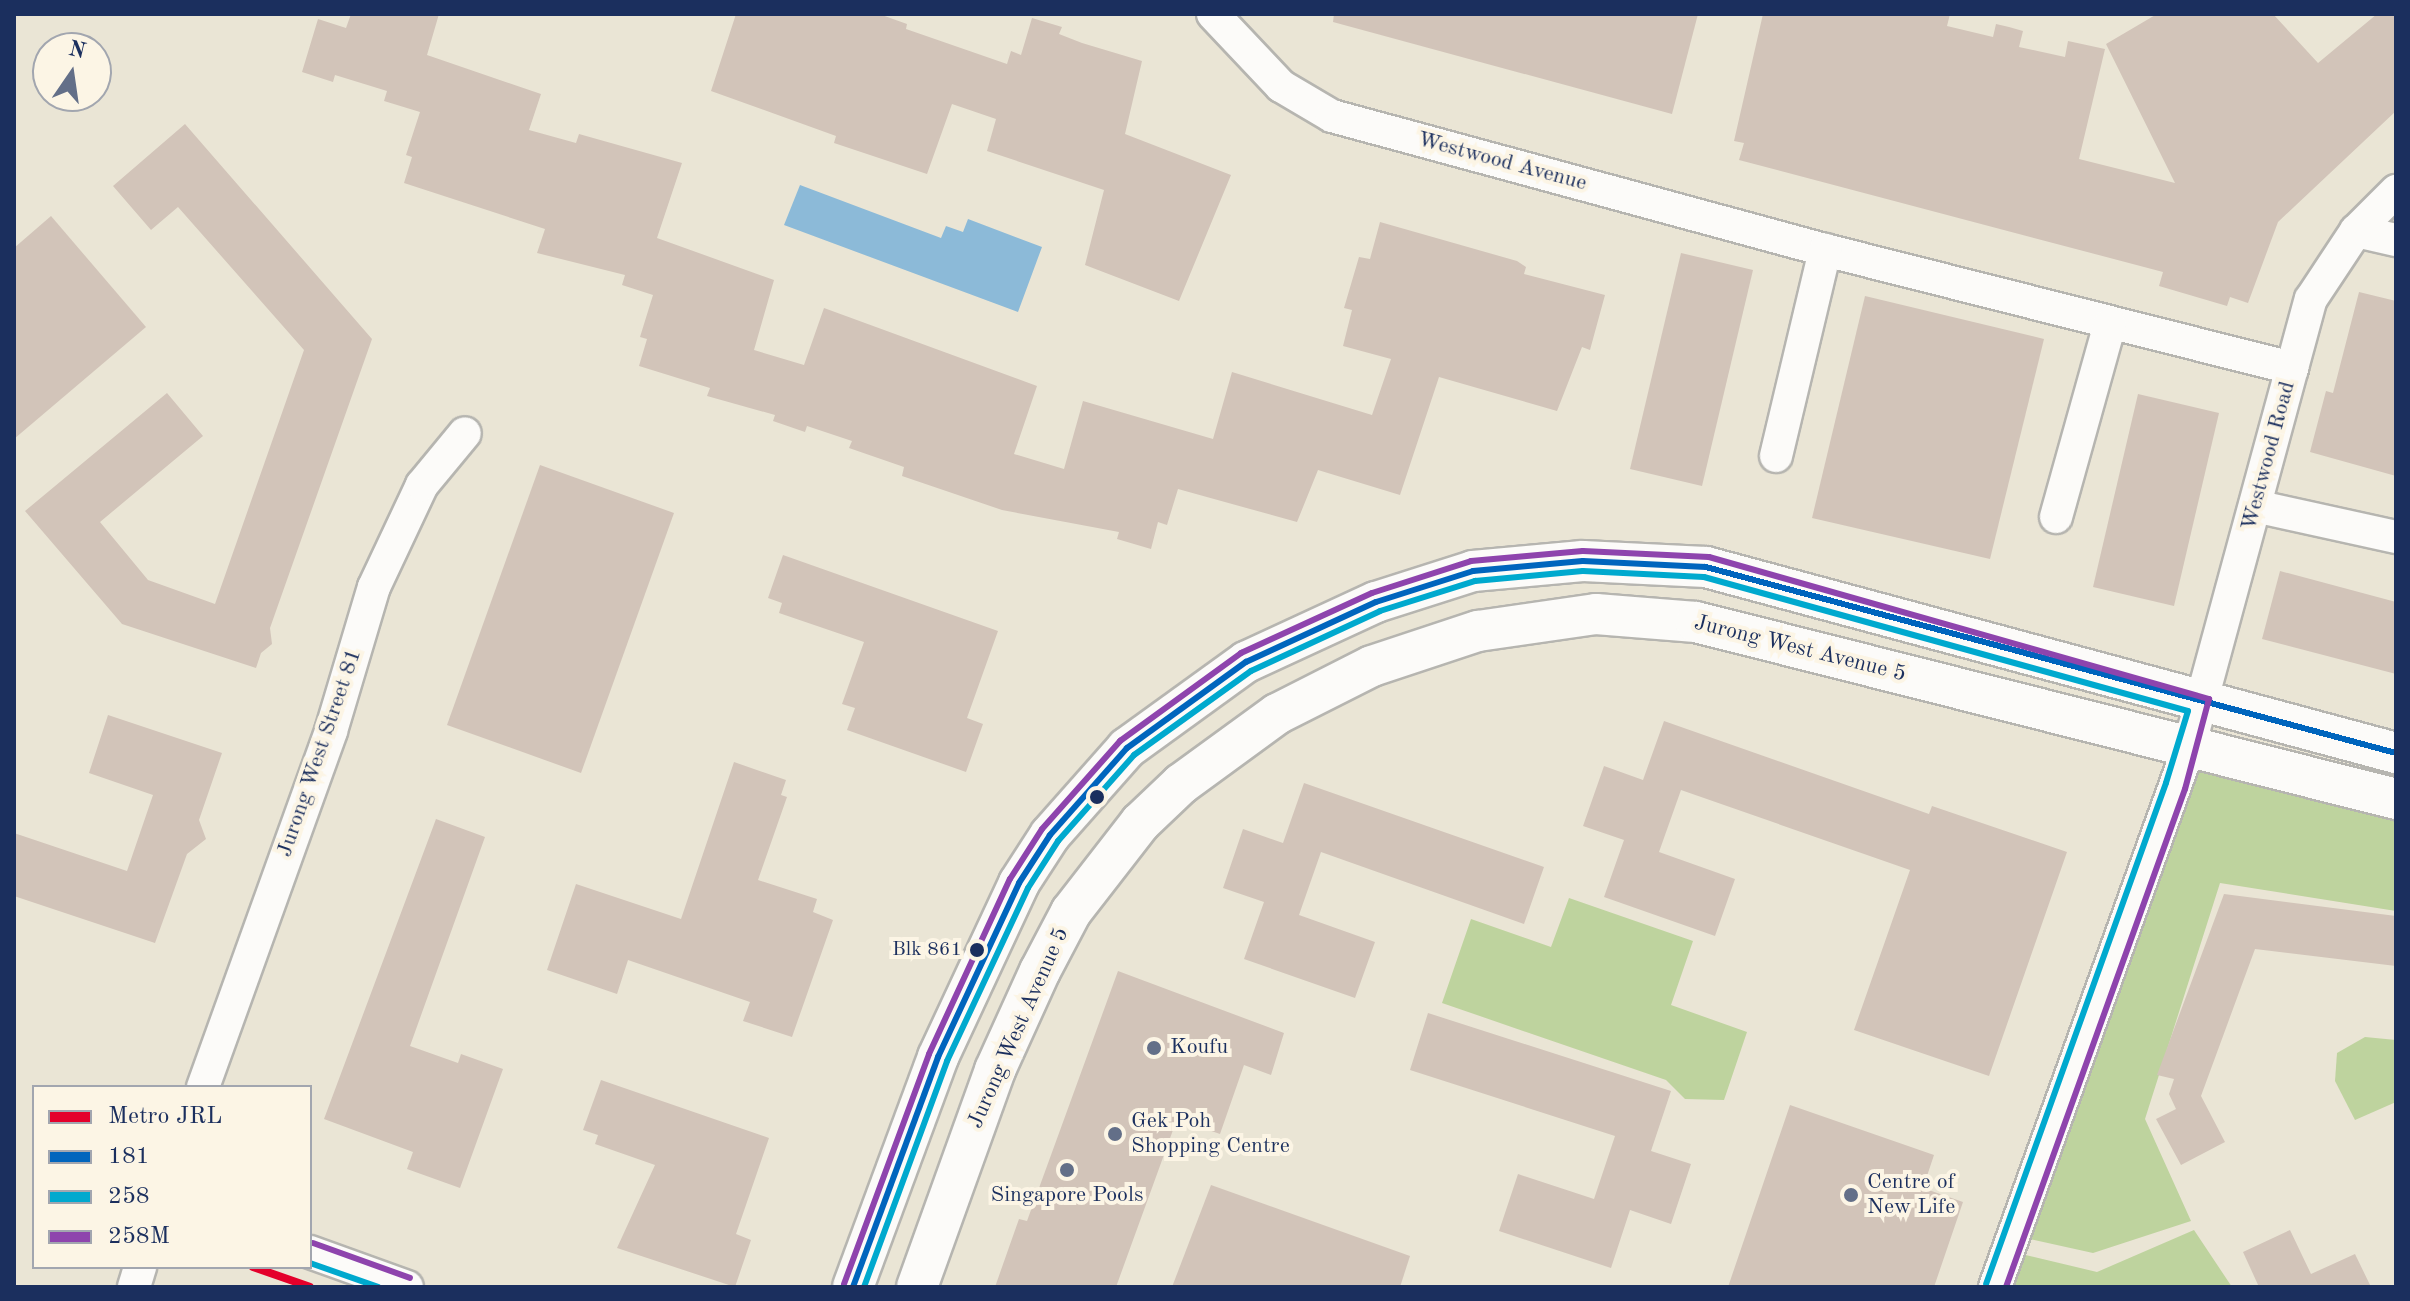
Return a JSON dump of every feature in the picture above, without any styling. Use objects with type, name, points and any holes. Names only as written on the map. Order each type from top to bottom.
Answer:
[{"type":"street","name":"Westwood Avenue","points":[[1213,14],[1281,86],[1332,116],[1825,250],[2292,368]]},
{"type":"street","name":"Westwood Road","points":[[1995,1287],[2189,747],[2311,299],[2356,231],[2396,191]]},
{"type":"street","points":[[2356,231],[2396,240]]},
{"type":"street","points":[[1776,456],[1825,250]]},
{"type":"street","points":[[2056,517],[2110,324]]},
{"type":"street","name":"Jurong West Street 81","points":[[204,1085],[331,731],[374,587],[422,485],[465,433]]},
{"type":"street","points":[[2255,506],[2396,537]]},
{"type":"street","points":[[853,1287],[938,1057],[1019,883],[1050,835],[1127,748],[1246,662],[1376,602],[1473,571],[1583,561],[1706,567],[2200,704],[2396,753]]},
{"type":"street","name":"Jurong West Avenue 5","points":[[917,1287],[995,1070],[1040,971],[1091,882],[1181,784],[1277,714],[1372,666],[1478,631],[1596,614],[1696,622],[2396,799]]},
{"type":"street","points":[[312,1253],[407,1287]]},
{"type":"green space","points":[[2189,747],[2396,802],[2396,911],[2220,883],[2145,1119],[2191,1221],[2093,1253],[2021,1237]]},
{"type":"green space","points":[[1569,898],[1693,941],[1671,1005],[1747,1032],[1724,1100],[1685,1099],[1666,1080],[1442,1003],[1471,919],[1551,947]]},
{"type":"green space","points":[[2365,1037],[2396,1040],[2396,1102],[2355,1120],[2335,1081],[2337,1053]]},
{"type":"green space","points":[[2194,1230],[2232,1287],[2001,1287],[2013,1252],[2097,1272]]},
{"type":"water","points":[[800,185],[941,238],[946,226],[963,232],[968,219],[1042,247],[1018,312],[784,225]]},
{"type":"building","points":[[351,14],[439,14],[427,55],[541,94],[529,130],[576,143],[579,134],[682,163],[657,238],[774,280],[754,350],[804,365],[824,308],[1037,386],[1014,454],[1064,469],[1083,401],[1213,439],[1232,372],[1372,415],[1391,359],[1343,346],[1352,310],[1344,308],[1359,257],[1370,259],[1380,222],[1517,261],[1526,267],[1524,274],[1605,295],[1590,350],[1582,347],[1557,411],[1439,377],[1400,495],[1318,470],[1297,522],[1178,489],[1167,525],[1158,522],[1151,549],[1117,539],[1119,532],[1002,510],[902,476],[904,467],[849,448],[852,441],[807,426],[805,432],[773,421],[775,415],[707,396],[710,388],[639,366],[647,339],[640,337],[653,295],[622,285],[625,275],[537,253],[545,229],[404,183],[412,157],[406,155],[420,112],[384,101],[387,91],[335,75],[333,82],[302,72],[318,19],[346,28]]},
{"type":"building","points":[[736,14],[879,14],[907,24],[906,29],[1007,64],[1011,51],[1021,55],[1032,18],[1062,27],[1059,34],[1082,43],[1142,61],[1125,134],[1231,175],[1179,301],[1085,265],[1104,190],[987,151],[996,119],[952,104],[927,174],[834,143],[836,136],[711,91]]},
{"type":"building","points":[[1334,14],[1698,14],[1672,114],[1333,22]]},
{"type":"building","points":[[1763,14],[1950,14],[1947,26],[1993,37],[1996,24],[2023,31],[2019,47],[2065,57],[2068,41],[2105,49],[2079,159],[2175,183],[2106,44],[2157,14],[2273,14],[2318,63],[2377,14],[2396,14],[2396,111],[2278,222],[2248,303],[2230,297],[2227,306],[2159,286],[2163,272],[1739,160],[1744,143],[1734,141]]},
{"type":"building","points":[[185,124],[372,339],[270,628],[272,644],[261,653],[256,668],[122,624],[25,511],[167,393],[203,436],[100,522],[148,580],[215,604],[304,350],[178,207],[151,230],[113,186]]},
{"type":"building","points":[[51,216],[146,327],[14,439],[14,248]]},
{"type":"building","points":[[1681,253],[1753,270],[1702,486],[1630,469]]},
{"type":"building","points":[[2359,292],[2396,301],[2396,476],[2310,452],[2326,391],[2333,393]]},
{"type":"building","points":[[1865,296],[2044,339],[1990,559],[1812,518]]},
{"type":"building","points":[[2138,394],[2219,413],[2174,606],[2093,587]]},
{"type":"building","points":[[540,465],[674,513],[581,773],[447,725]]},
{"type":"building","points":[[783,555],[998,631],[967,718],[983,724],[966,772],[847,730],[855,708],[842,704],[864,642],[779,613],[782,603],[768,598]]},
{"type":"building","points":[[2280,571],[2396,602],[2396,674],[2262,639]]},
{"type":"building","points":[[108,715],[222,753],[199,820],[206,839],[187,854],[155,943],[14,896],[14,833],[127,871],[153,795],[89,773]]},
{"type":"building","points":[[1664,721],[1929,814],[1932,806],[2067,852],[1989,1076],[1854,1030],[1910,870],[1681,790],[1659,852],[1735,879],[1715,936],[1604,897],[1624,840],[1583,826],[1604,766],[1643,780]]},
{"type":"building","points":[[734,762],[786,780],[781,795],[787,797],[758,880],[817,899],[813,912],[833,920],[792,1037],[743,1021],[750,1002],[628,960],[617,994],[547,970],[576,884],[681,919]]},
{"type":"building","points":[[1304,783],[1544,867],[1524,924],[1321,852],[1299,915],[1375,942],[1355,998],[1244,959],[1264,902],[1223,888],[1243,829],[1283,843]]},
{"type":"building","points":[[436,819],[485,837],[410,1046],[458,1063],[461,1054],[503,1069],[460,1188],[407,1169],[413,1152],[324,1119]]},
{"type":"building","points":[[2224,894],[2396,916],[2396,966],[2255,949],[2201,1096],[2225,1142],[2181,1165],[2156,1119],[2176,1109],[2169,1094],[2174,1079],[2157,1075]]},
{"type":"building","name":"Gek Poh Shopping Centre","points":[[1118,971],[1284,1033],[1271,1075],[1244,1065],[1220,1134],[1177,1119],[1116,1287],[995,1287],[1019,1219],[1027,1221]]},
{"type":"building","points":[[1428,1013],[1671,1091],[1651,1151],[1691,1164],[1671,1224],[1630,1210],[1611,1268],[1499,1231],[1518,1174],[1594,1199],[1615,1136],[1410,1070]]},
{"type":"building","points":[[601,1080],[769,1138],[736,1234],[751,1240],[735,1287],[617,1248],[655,1165],[595,1144],[598,1135],[583,1130]]},
{"type":"building","name":"Centre of New Life","points":[[1790,1105],[1934,1155],[1923,1188],[1963,1202],[1934,1287],[1728,1287]]},
{"type":"building","points":[[1211,1185],[1410,1256],[1400,1287],[1172,1287]]},
{"type":"building","points":[[2290,1230],[2311,1274],[2355,1254],[2371,1287],[2259,1287],[2243,1252]]},
{"type":"metro line","name":"JRL","points":[[259,1269],[310,1287]]},
{"type":"transit line","name":"258M","points":[[844,1284],[929,1054],[1010,879],[1042,829],[1120,741],[1241,653],[1372,593],[1471,561],[1583,551],[1709,557],[2209,699],[2185,789],[2006,1287]]},
{"type":"transit line","name":"181","points":[[853,1287],[938,1057],[1019,883],[1050,835],[1127,748],[1246,662],[1376,602],[1473,571],[1583,561],[1706,567],[2396,753]]},
{"type":"transit line","name":"258","points":[[864,1287],[947,1061],[1028,888],[1058,841],[1134,755],[1251,671],[1380,611],[1475,581],[1583,571],[1704,577],[2188,711],[2166,783],[1986,1284]]},
{"type":"transit line","name":"258M","points":[[313,1243],[410,1278]]},
{"type":"transit line","name":"258","points":[[312,1264],[378,1287]]},
{"type":"place","name":"Blk 861","points":[[977,950]]},
{"type":"place","name":"Koufu","points":[[1154,1048]]},
{"type":"place","name":"Gek Poh Shopping Centre","points":[[1115,1134]]},
{"type":"place","name":"Singapore Pools","points":[[1067,1170]]},
{"type":"place","name":"Centre of New Life","points":[[1851,1195]]}]
